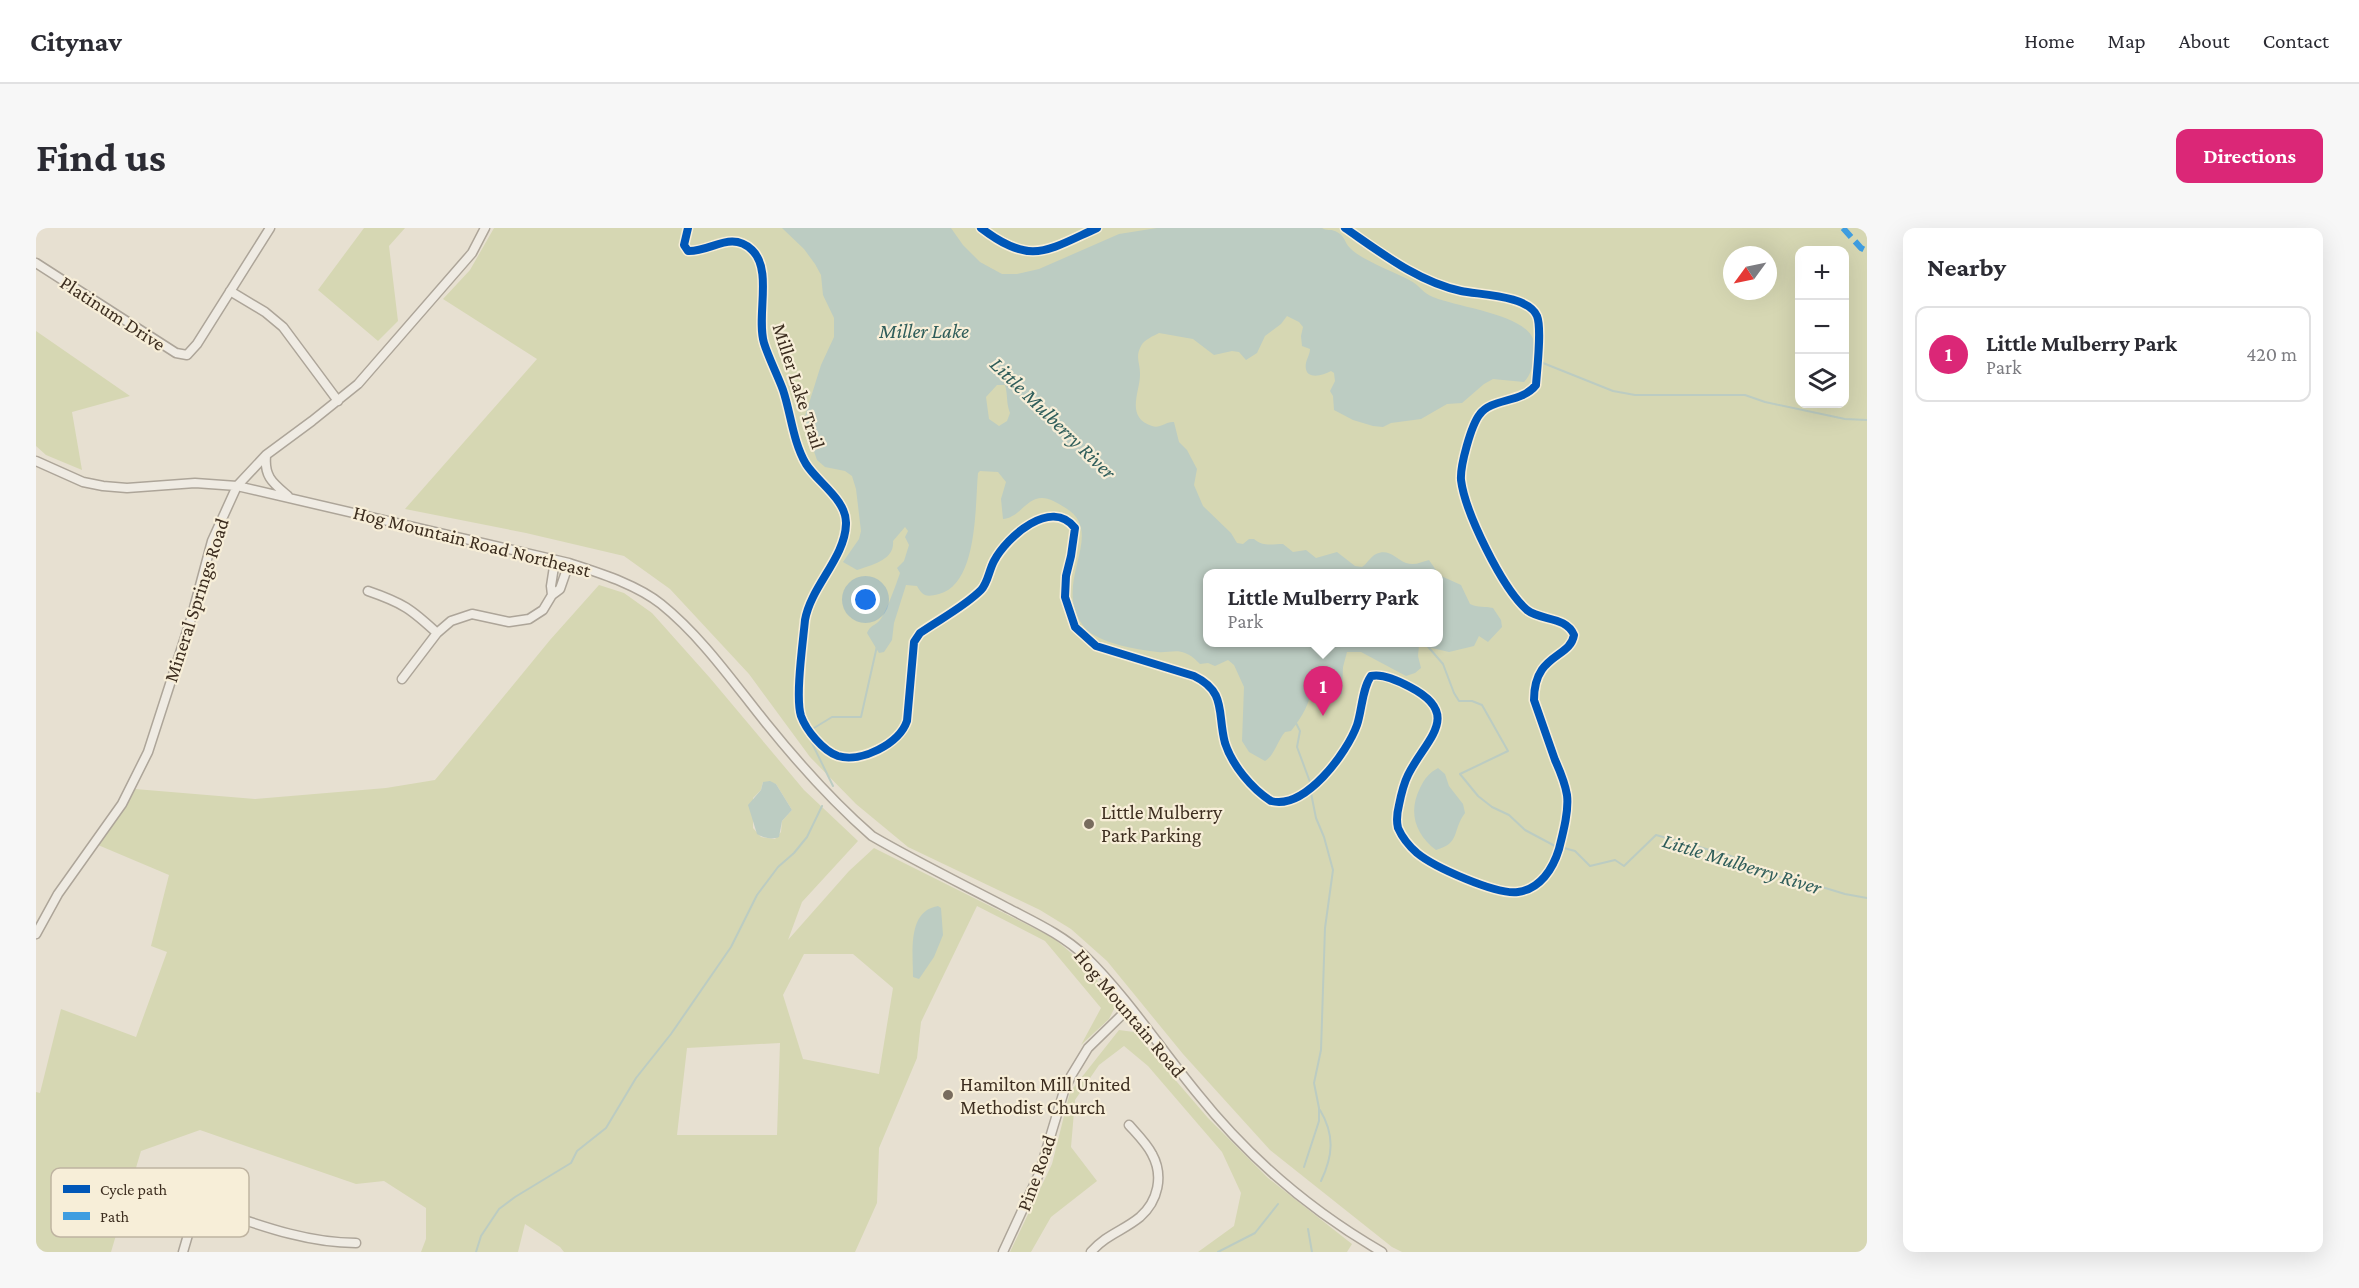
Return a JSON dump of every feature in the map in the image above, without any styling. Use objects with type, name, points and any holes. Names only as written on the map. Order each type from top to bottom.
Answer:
[{"type":"street","points":[[270,228],[230,291],[283,327],[338,401]]},
{"type":"street","name":"Mineral Springs Road","points":[[36,934],[58,894],[122,804],[148,752],[191,619],[212,541],[237,486],[266,454],[338,401],[357,384],[472,253],[485,228]]},
{"type":"street","name":"Platinum Drive","points":[[36,263],[176,353],[187,355],[197,344],[230,291]]},
{"type":"street","points":[[266,454],[265,469],[268,478],[291,498]]},
{"type":"street","name":"Hog Mountain Road Northeast","points":[[36,461],[83,482],[103,486],[146,488],[195,483],[237,486],[570,563],[609,576],[659,602],[687,628],[822,789]]},
{"type":"street","points":[[552,595],[555,560]]},
{"type":"street","points":[[402,679],[437,633],[451,621],[472,614],[509,622],[529,619],[543,610],[552,595],[560,589],[570,563]]},
{"type":"street","points":[[368,591],[397,601],[437,633]]},
{"type":"street","name":"Hog Mountain Road","points":[[822,789],[835,804],[872,836],[1053,931],[1083,954],[1130,1008],[1198,1095],[1257,1159],[1328,1218],[1382,1252]]},
{"type":"street","name":"Pine Road","points":[[1003,1252],[1040,1174],[1064,1091],[1071,1076],[1088,1048],[1130,1008]]},
{"type":"street","points":[[1091,1252],[1102,1240],[1139,1218],[1152,1204],[1159,1186],[1158,1169],[1152,1153],[1129,1125]]},
{"type":"street","points":[[249,1221],[304,1238],[328,1243],[356,1243]]},
{"type":"street","points":[[183,1252],[187,1237]]},
{"type":"green space","points":[[364,228],[405,228],[389,246],[398,321],[378,341],[318,290]]},
{"type":"green space","points":[[494,228],[1867,228],[1867,1252],[1402,1252],[1392,1247],[1270,1150],[1183,1054],[1107,961],[1071,929],[1040,910],[908,847],[856,804],[810,757],[749,674],[670,589],[624,556],[526,533],[405,509],[537,359],[443,299],[470,270]]},
{"type":"green space","points":[[36,331],[130,396],[72,412],[82,470],[46,455],[36,446]]},
{"type":"green space","points":[[599,585],[624,593],[652,613],[804,790],[858,841],[802,902],[788,940],[849,871],[874,848],[1052,937],[1095,977],[1115,1007],[1109,1019],[1081,1045],[1101,1008],[1045,941],[977,906],[921,1022],[917,1058],[879,1148],[877,1203],[855,1252],[564,1252],[525,1224],[518,1252],[421,1252],[426,1239],[426,1208],[384,1181],[356,1184],[200,1130],[141,1151],[136,1168],[51,1168],[51,1237],[115,1237],[111,1252],[36,1252],[36,1092],[40,1093],[61,1009],[136,1037],[167,952],[151,946],[169,875],[98,845],[135,789],[255,799],[386,788],[435,780],[550,640]],"holes":[[[763,782],[776,784],[792,810],[782,821],[781,832],[775,839],[761,837],[753,828],[753,798],[761,790]],[[804,954],[853,954],[893,988],[879,1074],[803,1059],[783,995]],[[780,1043],[777,1135],[677,1135],[687,1048]]]},
{"type":"green space","points":[[1119,1030],[1134,1032],[1208,1118],[1268,1178],[1352,1244],[1347,1252],[1198,1252],[1234,1226],[1241,1193],[1222,1152],[1148,1066],[1124,1046],[1099,1065],[1075,1100],[1071,1147],[1097,1181],[1051,1217],[1031,1252],[1010,1252],[1052,1164],[1070,1092]]},
{"type":"water","name":"Miller Lake","points":[[782,228],[951,228],[963,245],[980,262],[1002,274],[1017,274],[1039,269],[1119,234],[1157,228],[1322,228],[1338,233],[1355,252],[1411,281],[1430,296],[1500,316],[1523,327],[1531,335],[1535,346],[1533,366],[1524,382],[1493,379],[1462,403],[1447,404],[1421,419],[1391,423],[1383,427],[1353,420],[1334,410],[1333,396],[1330,391],[1335,381],[1334,373],[1331,371],[1314,376],[1307,372],[1306,363],[1310,349],[1302,346],[1303,327],[1299,322],[1287,316],[1281,324],[1265,336],[1257,353],[1246,360],[1239,352],[1232,351],[1214,355],[1193,339],[1159,333],[1146,340],[1138,353],[1140,380],[1136,410],[1138,416],[1143,422],[1155,427],[1174,422],[1179,442],[1187,450],[1197,469],[1194,485],[1203,506],[1231,533],[1237,543],[1243,544],[1249,539],[1254,539],[1264,544],[1283,544],[1293,552],[1306,550],[1316,558],[1337,552],[1355,566],[1362,567],[1374,555],[1385,552],[1409,564],[1429,560],[1435,569],[1203,569],[1203,647],[1419,647],[1421,668],[1406,676],[1361,652],[1347,652],[1343,667],[1342,694],[1331,698],[1326,687],[1312,685],[1308,703],[1302,715],[1291,731],[1285,732],[1265,761],[1249,752],[1242,741],[1244,687],[1234,665],[1228,660],[1215,666],[1208,663],[1200,664],[1182,652],[1158,652],[1130,647],[1109,642],[1091,633],[1085,628],[1075,611],[1074,577],[1081,545],[1081,531],[1077,518],[1059,504],[1042,498],[1031,501],[1013,516],[1003,519],[1001,499],[1006,482],[998,472],[980,471],[972,542],[961,576],[952,587],[935,595],[928,596],[917,586],[906,585],[894,623],[892,640],[884,652],[879,653],[867,633],[880,620],[891,597],[900,573],[897,568],[904,561],[909,545],[905,537],[908,531],[905,527],[893,541],[890,553],[875,564],[857,570],[843,562],[859,539],[861,531],[856,489],[852,476],[845,471],[825,467],[817,460],[806,428],[805,416],[821,365],[834,337],[834,318],[823,295],[821,275],[804,249]],"holes":[[[997,385],[1005,385],[1010,413],[1007,421],[999,426],[989,419],[986,397]]]},
{"type":"water","name":"Miller Lake","points":[[1443,577],[1461,585],[1470,604],[1493,608],[1501,620],[1502,627],[1488,642],[1479,636],[1474,646],[1449,652],[1428,647],[1443,647]]},
{"type":"water","points":[[1438,768],[1445,774],[1449,786],[1463,804],[1465,813],[1453,840],[1436,850],[1419,830],[1414,806],[1424,781]]},
{"type":"water","points":[[770,781],[776,784],[792,810],[782,821],[779,837],[773,838],[757,834],[748,805],[761,790],[763,782]]},
{"type":"water","points":[[938,906],[941,908],[943,935],[934,957],[919,979],[913,977],[913,945],[916,924],[928,909]]},
{"type":"waterway","points":[[1543,363],[1613,391],[1635,395],[1745,395],[1765,402],[1845,419],[1867,420]]},
{"type":"waterway","points":[[814,728],[832,717],[861,717],[877,646]]},
{"type":"waterway","name":"Little Mulberry River","points":[[1428,647],[1443,664],[1459,701],[1472,701],[1482,705],[1508,751],[1460,774],[1478,796],[1492,807],[1509,815],[1525,830],[1555,846]]},
{"type":"waterway","points":[[1296,723],[1300,731],[1297,747],[1310,782]]},
{"type":"waterway","points":[[809,737],[833,786]]},
{"type":"waterway","points":[[1304,1167],[1319,1121],[1314,1083],[1321,1050],[1325,928],[1333,870],[1316,818],[1311,793]]},
{"type":"waterway","points":[[476,1252],[481,1236],[499,1209],[571,1163],[577,1151],[606,1128],[636,1078],[671,1034],[731,947],[757,895],[778,867],[807,837],[822,806]]},
{"type":"waterway","name":"Little Mulberry River","points":[[1564,848],[1575,851],[1590,866],[1615,860],[1624,866],[1656,835],[1728,855],[1788,880],[1867,898]]},
{"type":"waterway","points":[[1320,1110],[1328,1128],[1331,1146],[1321,1181]]},
{"type":"waterway","points":[[1218,1252],[1255,1233],[1278,1204]]},
{"type":"waterway","points":[[1308,1229],[1312,1252]]},
{"type":"marked path","points":[[1843,228],[1861,248],[1867,251]]},
{"type":"cycle path","name":"Miller Lake Trail","points":[[688,228],[684,245],[688,251],[736,242],[752,250],[758,259],[763,281],[762,332],[764,343],[783,390],[798,447],[806,464],[837,499],[845,515],[846,524],[840,549],[808,608],[800,669],[799,707],[801,716],[811,733],[827,750],[838,756],[857,757],[878,750],[896,737],[907,721],[914,642],[920,633],[981,590],[1000,551],[1019,532],[1042,518],[1054,517],[1065,520],[1075,528],[1066,576],[1065,597],[1075,627],[1096,646],[1194,676],[1212,689],[1219,704],[1225,743],[1232,760],[1250,783],[1271,801],[1284,801],[1297,797],[1311,788],[1334,764],[1352,737],[1371,676],[1396,680],[1426,697],[1435,708],[1438,718],[1436,728],[1405,782],[1397,814],[1397,825],[1400,831],[1417,853],[1451,872],[1495,889],[1508,892],[1526,890],[1539,882],[1553,864],[1561,843],[1567,808],[1564,782],[1534,700],[1536,685],[1546,665],[1566,649],[1574,635],[1565,625],[1527,610],[1517,599],[1486,549],[1469,511],[1461,480],[1467,446],[1480,414],[1492,405],[1523,395],[1536,385],[1539,339],[1537,316],[1532,309],[1514,300],[1461,291],[1430,281],[1400,265],[1345,228]]},
{"type":"cycle path","points":[[981,228],[998,240],[1026,251],[1051,248],[1097,228]]},
{"type":"place","name":"Little Mulberry Park","points":[[1323,716]]},
{"type":"place","name":"Little Mulberry Park Parking","points":[[1089,824]]},
{"type":"place","name":"Hamilton Mill United Methodist Church","points":[[948,1095]]}]
